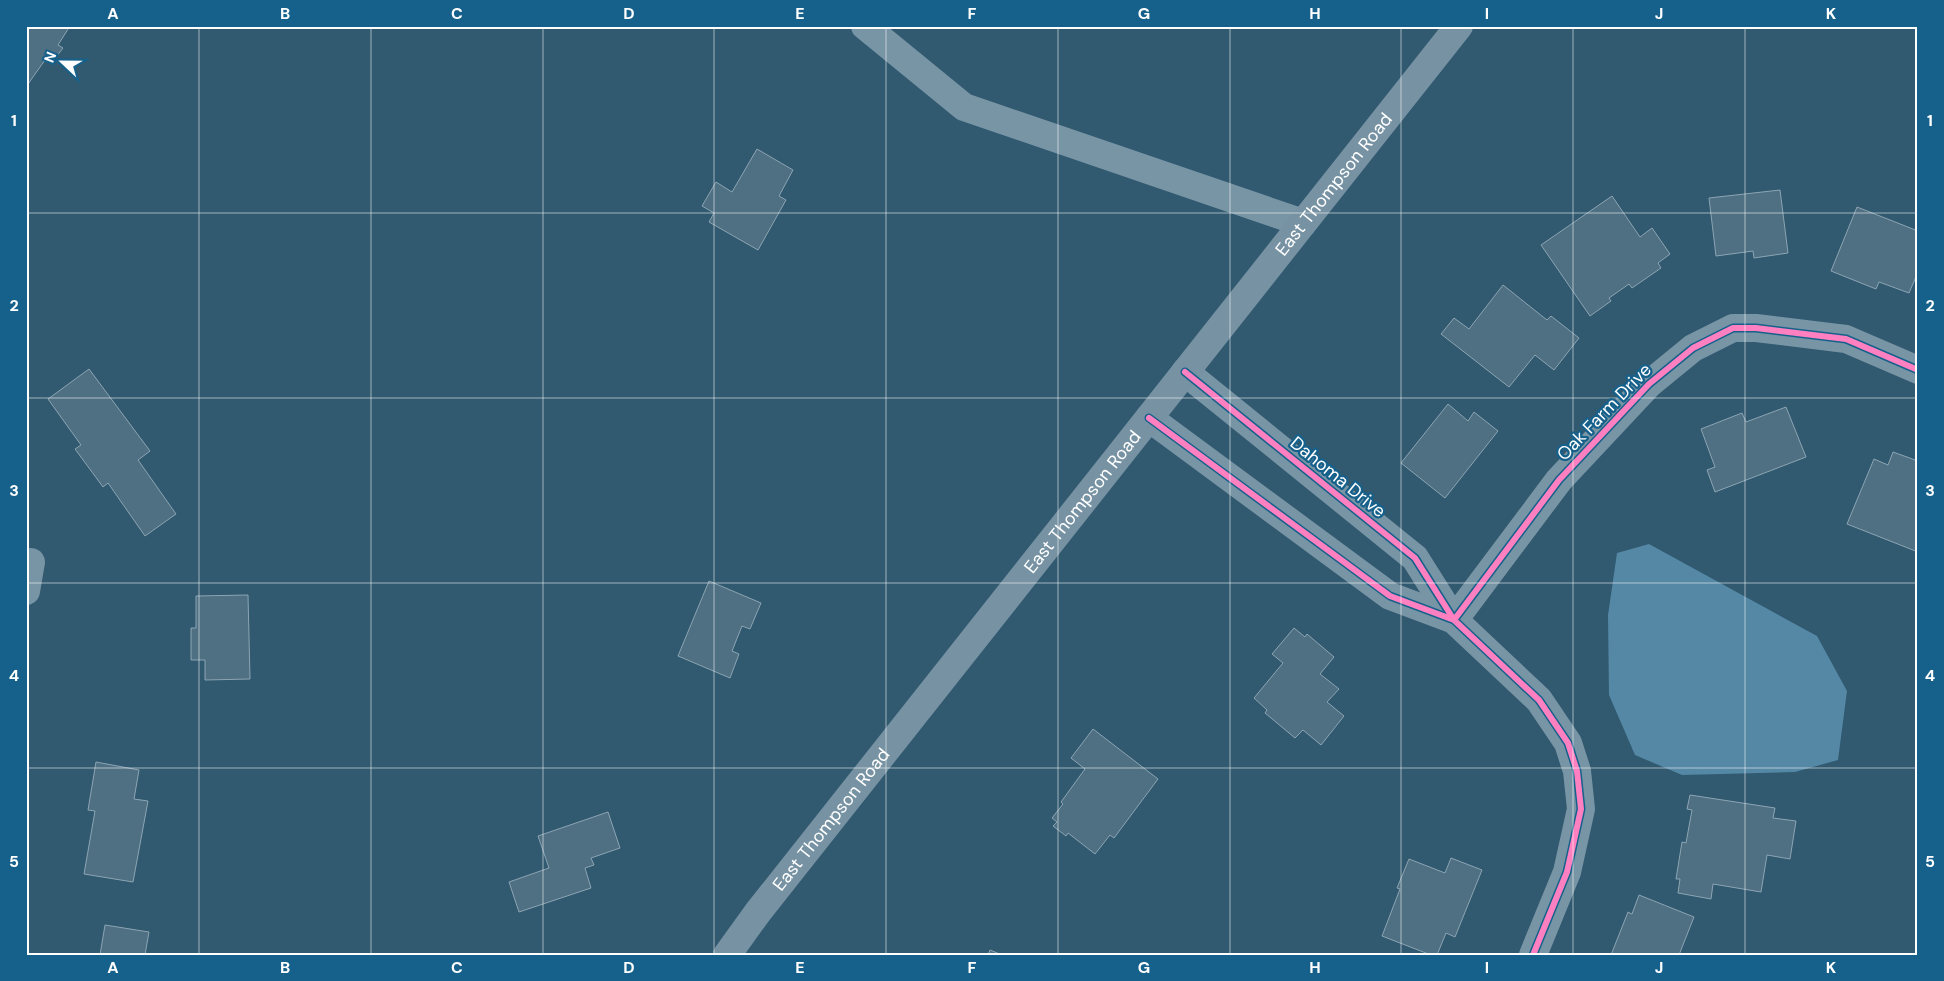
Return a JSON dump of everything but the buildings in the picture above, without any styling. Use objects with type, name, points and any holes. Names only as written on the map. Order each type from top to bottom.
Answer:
[{"type":"main road","name":"East Thompson Road","points":[[727,955],[764,904],[1459,26]]},
{"type":"street","points":[[865,26],[964,107],[1302,223]]},
{"type":"street","name":"Oak Farm Drive","points":[[1454,620],[1559,480],[1649,384],[1693,348],[1733,328],[1756,328],[1846,339],[1918,370]]},
{"type":"street","name":"Dahoma Drive","points":[[1186,372],[1415,558],[1454,620],[1538,700],[1568,743],[1577,771],[1582,809],[1567,872],[1533,955]]},
{"type":"street","name":"Dahoma Drive","points":[[1149,418],[1390,596],[1454,620]]},
{"type":"street","points":[[26,591],[32,562]]},
{"type":"water","points":[[1649,544],[1817,636],[1847,691],[1838,760],[1795,772],[1682,775],[1635,755],[1609,695],[1608,615],[1617,553]]},
{"type":"cycle path","points":[[1533,955],[1567,872],[1581,809],[1577,771],[1568,743],[1539,700],[1454,620],[1559,480],[1649,384],[1693,348],[1733,328],[1756,328],[1846,339],[1918,370]]},
{"type":"cycle path","points":[[1149,418],[1390,596],[1454,620],[1415,558],[1185,372]]}]
